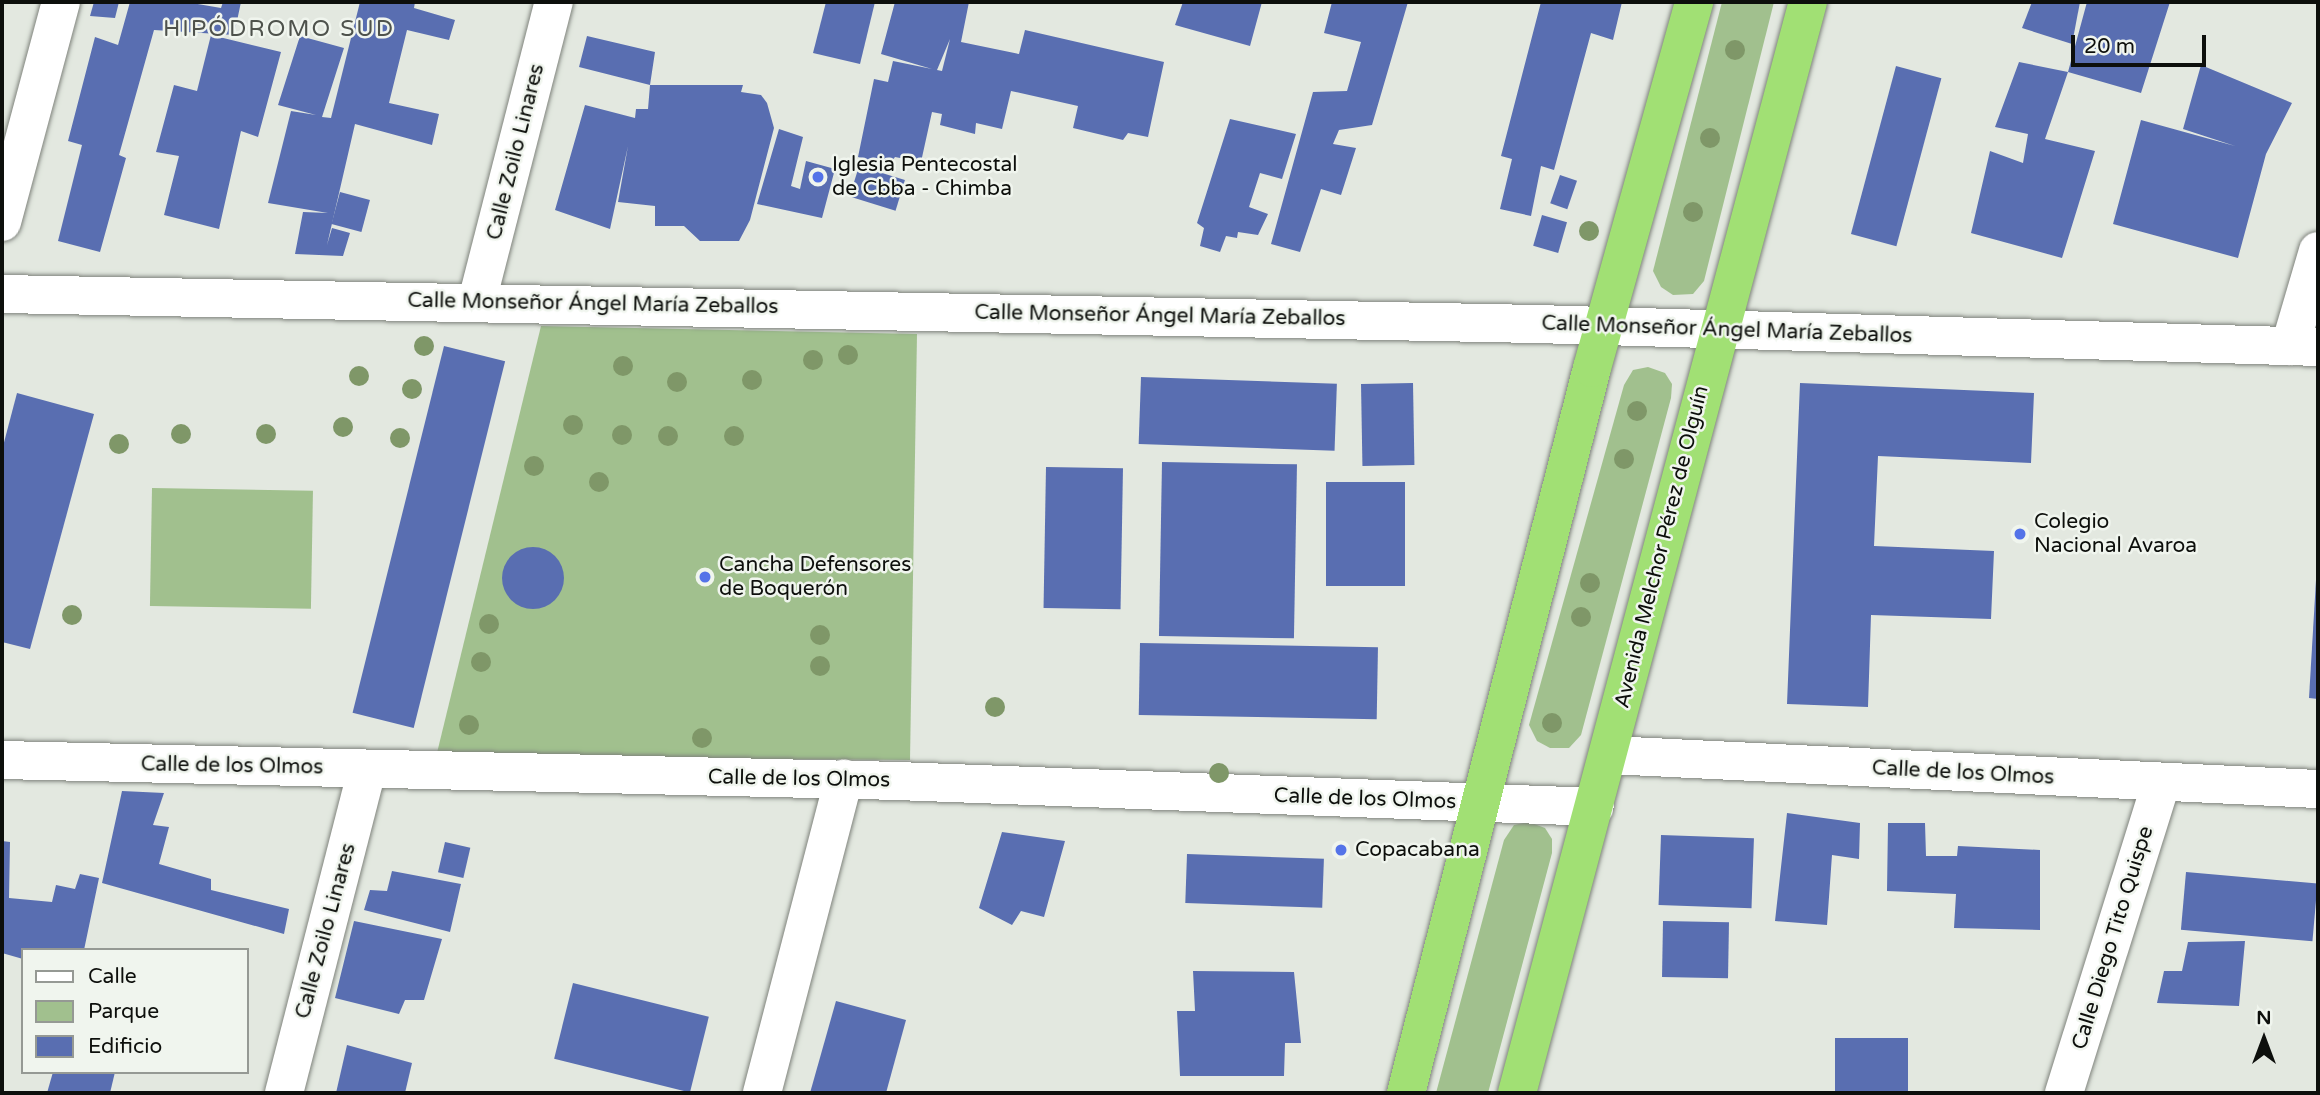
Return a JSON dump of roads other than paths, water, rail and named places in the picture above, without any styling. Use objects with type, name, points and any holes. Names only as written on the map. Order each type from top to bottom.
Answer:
[{"type":"highway","points":[[1406,1093],[1484,803],[1605,326],[1694,2]]},
{"type":"highway","name":"Avenida Melchor Pérez de Olguín","points":[[1517,1093],[1609,755],[1718,330],[1808,2]]},
{"type":"street","points":[[2,222],[61,2]]},
{"type":"street","name":"Calle Zoilo Linares","points":[[477,301],[554,2]]},
{"type":"street","points":[[2304,346],[2318,251]]},
{"type":"street","name":"Calle Monseñor Ángel María Zeballos","points":[[2,295],[477,301],[1605,326],[2304,346]]},
{"type":"street","name":"Calle de los Olmos","points":[[1609,755],[2161,784],[2318,789]]},
{"type":"street","name":"Calle de los Olmos","points":[[2,760],[844,779],[1595,807]]},
{"type":"street","name":"Calle Zoilo Linares","points":[[284,1093],[368,770]]},
{"type":"street","points":[[762,1093],[844,779]]},
{"type":"street","name":"Calle Diego Tito Quispe","points":[[2064,1093],[2161,784]]},
{"type":"place","name":"Iglesia Pentecostal de Cbba - Chimba","points":[[818,177]]},
{"type":"place","name":"Colegio Nacional Avaroa","points":[[2020,534]]},
{"type":"place","name":"Cancha Defensores de Boquerón","points":[[705,577]]},
{"type":"place","name":"Copacabana","points":[[1341,850]]},
{"type":"district","name":"HIPÓDROMO SUD","points":[[279,29]]}]
